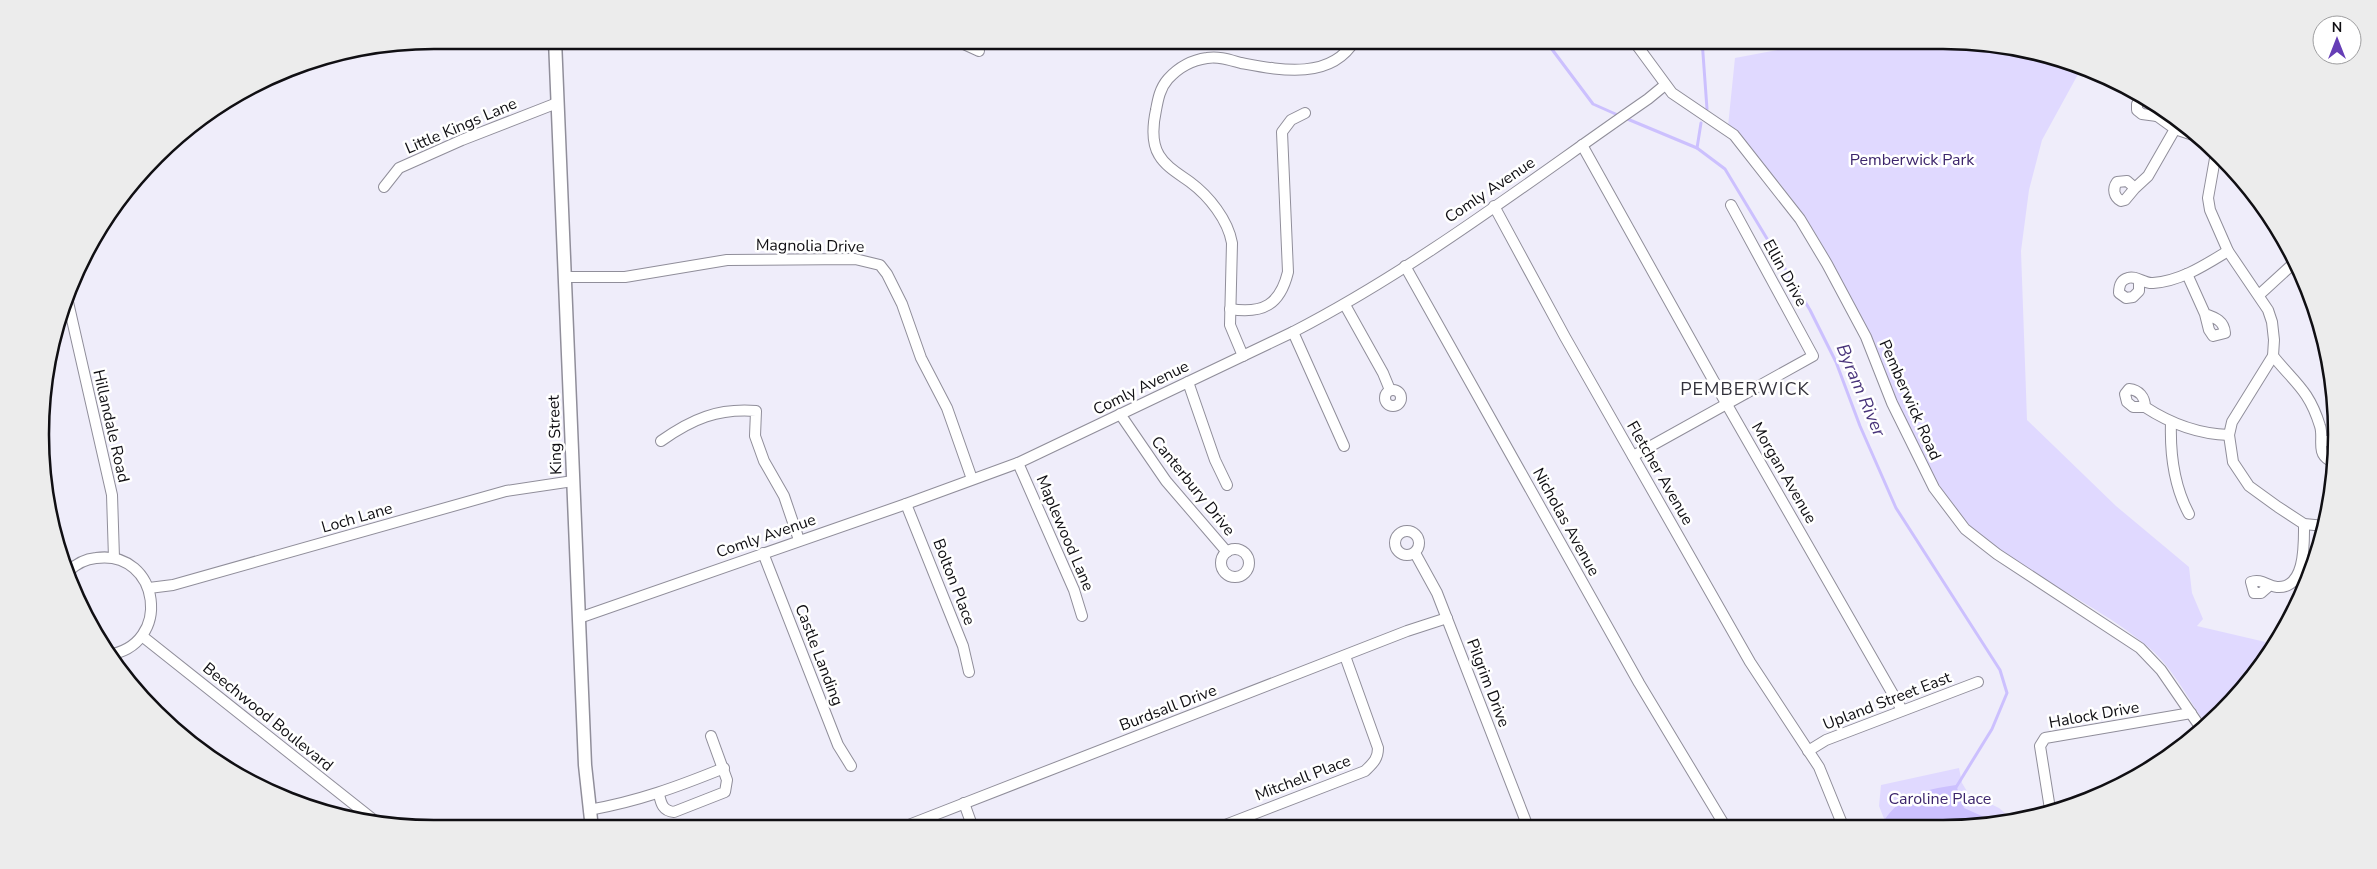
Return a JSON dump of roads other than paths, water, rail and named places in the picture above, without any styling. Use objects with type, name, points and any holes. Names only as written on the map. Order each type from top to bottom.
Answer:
[{"type":"main road","name":"King Street","points":[[555,49],[585,765],[591,820]]},
{"type":"street","points":[[975,49],[979,51]]},
{"type":"street","points":[[1243,356],[1233,336],[1230,309],[1232,243],[1230,232],[1218,211],[1204,195],[1158,155],[1153,123],[1162,89],[1178,70],[1198,60],[1219,58],[1278,70],[1312,69],[1334,61],[1348,49]]},
{"type":"street","name":"Pemberwick Road","points":[[1640,49],[1665,85],[1686,104],[1734,135],[1800,219],[1827,264],[1866,337],[1892,403],[1931,481],[1964,529],[1997,554],[2140,648],[2161,670],[2198,724]]},
{"type":"street","name":"Comly Avenue","points":[[579,618],[763,552],[906,504],[1018,462],[1293,332],[1344,305],[1405,266],[1607,128],[1665,85]]},
{"type":"street","points":[[2138,102],[2137,110],[2142,114],[2157,116],[2181,131]]},
{"type":"street","name":"Little Kings Lane","points":[[384,187],[399,168],[462,140],[557,103]]},
{"type":"street","points":[[1230,309],[1248,311],[1266,306],[1277,300],[1283,290],[1288,272],[1282,132],[1291,120],[1304,113]]},
{"type":"street","points":[[2135,188],[2148,176],[2175,129]]},
{"type":"street","name":"Morgan Avenue","points":[[1582,145],[1726,403],[1902,710]]},
{"type":"street","points":[[2214,161],[2208,198],[2213,220],[2228,251],[2248,282],[2259,295],[2272,322],[2273,356],[2232,422],[2229,435],[2233,462],[2244,480],[2259,494],[2304,524],[2317,525]]},
{"type":"street","name":"Ellin Drive","points":[[1726,403],[1813,356],[1730,205]]},
{"type":"street","name":"Fletcher Avenue","points":[[1494,206],[1750,662],[1808,751]]},
{"type":"street","points":[[2139,281],[2148,284],[2171,281],[2228,251]]},
{"type":"street","name":"Magnolia Drive","points":[[566,277],[625,277],[727,260],[855,259],[880,265],[895,289],[921,358],[947,408],[972,479]]},
{"type":"street","name":"Nicholas Avenue","points":[[1405,266],[1635,675],[1722,820]]},
{"type":"street","points":[[2259,295],[2289,267]]},
{"type":"street","points":[[2187,274],[2205,314]]},
{"type":"street","points":[[1344,305],[1383,373],[1390,390]]},
{"type":"street","name":"Hillandale Road","points":[[70,309],[112,495],[114,558]]},
{"type":"street","points":[[1293,332],[1344,446]]},
{"type":"street","points":[[2273,356],[2307,393],[2322,433],[2321,451],[2323,457],[2327,459]]},
{"type":"street","points":[[1188,382],[1215,460],[1227,485]]},
{"type":"street","points":[[1633,456],[1726,403]]},
{"type":"street","points":[[2145,407],[2171,423],[2210,434],[2229,435]]},
{"type":"street","points":[[661,441],[680,428],[702,417],[725,411],[756,411],[755,436],[764,461],[784,496],[799,540]]},
{"type":"street","name":"Canterbury Drive","points":[[1120,414],[1166,482],[1227,552]]},
{"type":"street","points":[[2171,423],[2170,445],[2174,469],[2182,501],[2189,514]]},
{"type":"street","points":[[2322,441],[2328,441]]},
{"type":"street","name":"Maplewood Lane","points":[[1018,462],[1074,590],[1082,616]]},
{"type":"street","name":"Loch Lane","points":[[149,588],[173,585],[506,491],[573,481]]},
{"type":"street","name":"Bolton Place","points":[[906,504],[959,637],[969,672]]},
{"type":"street","points":[[2270,586],[2287,586],[2298,572],[2302,562],[2304,524]]},
{"type":"street","name":"Castle Landing","points":[[763,552],[838,745],[851,766]]},
{"type":"street","name":"Pilgrim Drive","points":[[1415,552],[1437,592],[1525,820]]},
{"type":"street","points":[[73,568],[91,558],[114,558],[134,568],[149,588],[152,612],[149,624],[135,644],[117,653]]},
{"type":"street","name":"Burdsall Drive","points":[[921,820],[1406,631],[1447,618]]},
{"type":"street","name":"Beechwood Boulevard","points":[[142,636],[366,814]]},
{"type":"street","name":"Mitchell Place","points":[[1238,820],[1365,771],[1378,756],[1378,748],[1345,656]]},
{"type":"street","name":"Upland Street East","points":[[1808,751],[1826,740],[1978,682]]},
{"type":"street","name":"Halock Drive","points":[[2049,805],[2040,746],[2045,738],[2191,713]]},
{"type":"street","points":[[659,794],[661,804],[665,809],[674,812],[714,798],[725,792],[728,785],[712,736]]},
{"type":"street","points":[[1808,751],[1819,767],[1841,820]]},
{"type":"street","points":[[589,810],[628,803],[659,794],[724,768]]},
{"type":"street","points":[[964,803],[970,820]]},
{"type":"waterway","name":"Byram River","points":[[1552,49],[1593,104],[1620,116]]},
{"type":"waterway","points":[[1703,49],[1707,109]]},
{"type":"waterway","name":"Byram River","points":[[1625,118],[1697,148],[1725,169],[1810,310],[1836,362],[1860,426],[1896,508],[2000,670],[2007,693],[1992,729],[1955,789]]},
{"type":"waterway","points":[[1697,148],[1701,123]]},
{"type":"district","name":"PEMBERWICK","points":[[1745,389]]},
{"type":"park label","name":"Pemberwick Park","points":[[1912,160]]},
{"type":"park label","name":"Caroline Place","points":[[1940,799]]}]
